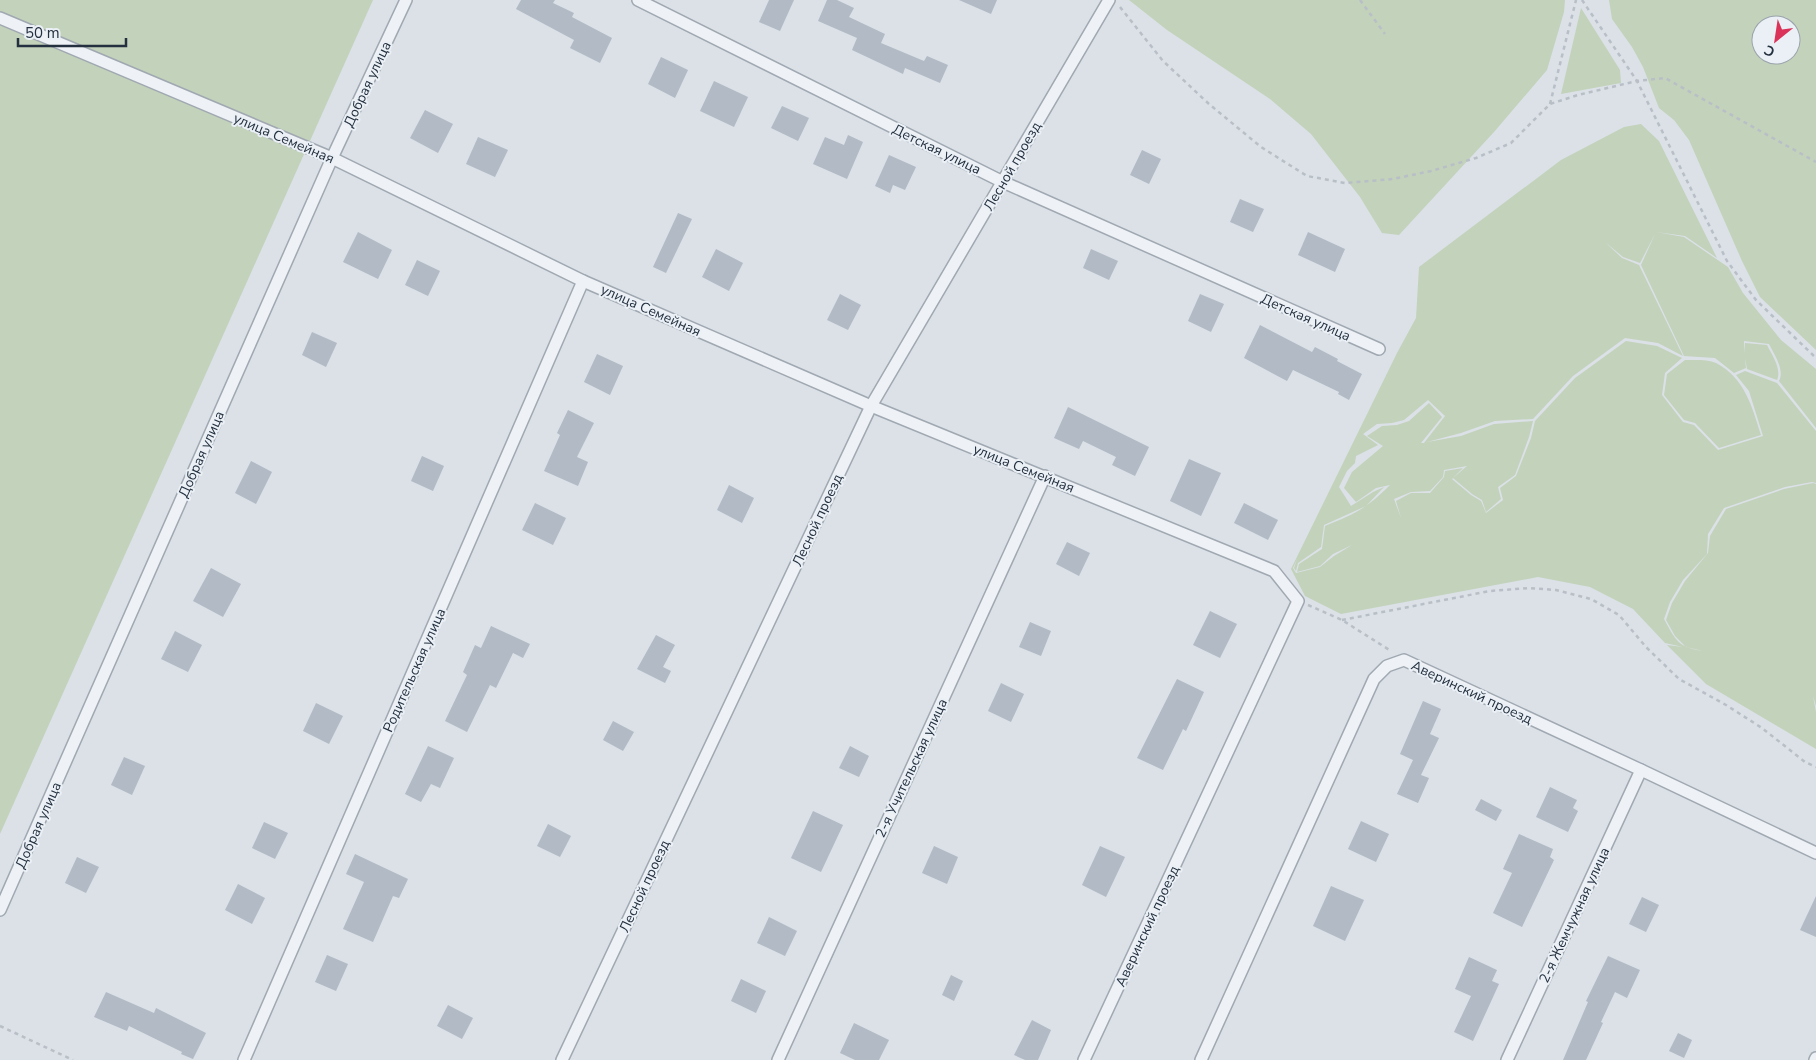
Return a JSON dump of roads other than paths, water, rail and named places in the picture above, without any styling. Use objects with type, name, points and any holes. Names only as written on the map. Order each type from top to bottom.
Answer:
[{"type":"street","name":"Добрая улица","points":[[0,910],[332,158],[406,0]]},
{"type":"street","name":"Детская улица","points":[[638,0],[1003,182],[1379,349]]},
{"type":"street","name":"Лесной проезд","points":[[562,1060],[870,406],[1109,0]]},
{"type":"street","name":"улица Семейная","points":[[0,18],[332,158],[584,281],[870,406],[1274,571],[1298,601]]},
{"type":"street","name":"Родительская улица","points":[[244,1060],[584,281]]},
{"type":"street","name":"2-я Учительская улица","points":[[778,1060],[1045,476]]},
{"type":"street","name":"Аверинский проезд","points":[[1084,1060],[1298,601]]},
{"type":"street","name":"Аверинский проезд","points":[[1201,1060],[1374,679],[1386,666],[1404,660],[1816,853]]},
{"type":"street","name":"2-я Жемчужная улица","points":[[1507,1060],[1641,770]]}]
